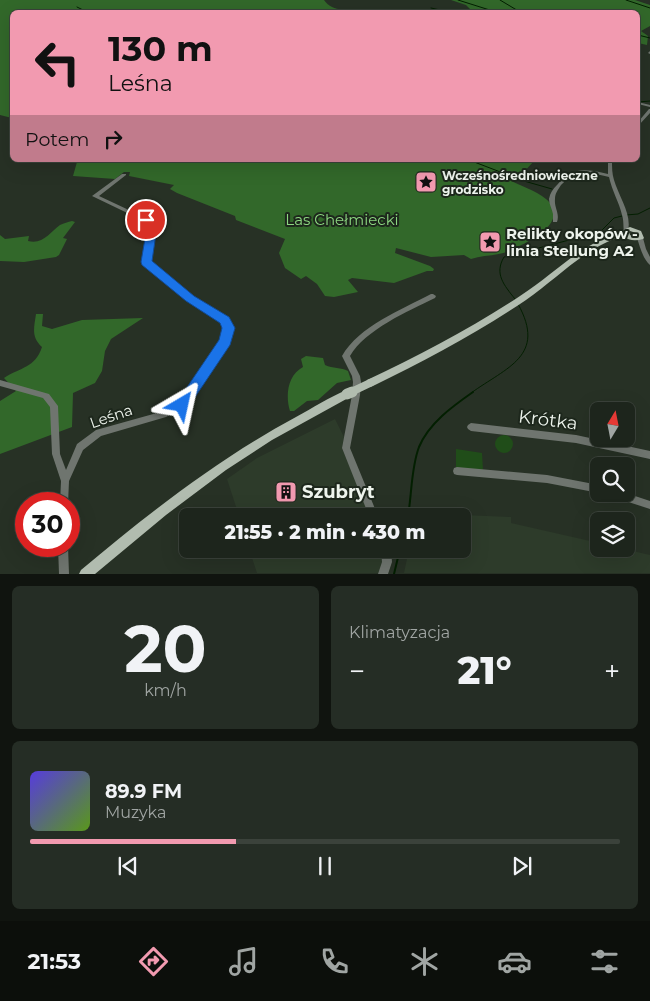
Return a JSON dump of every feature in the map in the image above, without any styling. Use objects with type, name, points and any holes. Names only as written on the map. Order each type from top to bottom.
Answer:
[{"type":"main road","points":[[85,574],[153,518],[213,473],[273,434],[347,394],[420,359],[508,308],[524,298],[589,246],[613,237],[642,233]]},
{"type":"street","points":[[640,122],[650,110]]},
{"type":"street","points":[[610,162],[609,176],[626,219],[627,234],[643,249],[650,263]]},
{"type":"street","points":[[555,221],[556,212],[552,199],[554,191],[562,181],[573,172],[588,171],[609,176]]},
{"type":"street","name":"Leśna","points":[[65,492],[65,481],[80,447],[99,433],[176,410],[187,401],[226,341],[228,331],[224,320],[190,298],[146,262],[152,227],[146,220],[95,196],[124,175]]},
{"type":"street","points":[[626,219],[642,233],[643,249]]},
{"type":"street","points":[[370,508],[346,448],[356,395],[356,376],[346,356],[353,344],[387,320],[433,296]]},
{"type":"street","points":[[0,383],[46,396],[54,406],[56,454],[65,481]]},
{"type":"street","name":"Krótka","points":[[470,427],[576,439],[650,455]]},
{"type":"street","points":[[457,471],[547,479],[590,487]]},
{"type":"street","points":[[635,500],[650,505]]},
{"type":"street","points":[[63,557],[64,574]]},
{"type":"street","points":[[383,574],[387,558]]},
{"type":"shaded area","points":[[335,419],[344,437],[342,448],[368,508],[236,508],[227,479],[257,458]]},
{"type":"shaded area","points":[[471,515],[511,517],[511,523],[590,541],[590,557],[635,557],[635,552],[650,555],[650,573],[404,573],[407,558],[471,558]]},
{"type":"shaded area","points":[[252,558],[384,558],[380,573],[257,573]]},
{"type":"green space","points":[[0,0],[324,0],[332,7],[342,10],[10,10],[10,118],[0,115]]},
{"type":"green space","points":[[451,0],[635,0],[650,5],[650,26],[641,31],[648,36],[647,45],[640,43],[640,10],[471,10],[466,5]]},
{"type":"green space","name":"Las Chełmiecki","points":[[77,162],[533,162],[521,175],[506,175],[505,178],[532,190],[546,199],[553,208],[554,216],[544,231],[535,238],[500,254],[471,259],[464,255],[431,257],[396,248],[395,253],[430,266],[434,269],[433,271],[427,271],[394,283],[352,278],[348,280],[358,292],[334,297],[325,296],[317,284],[306,276],[301,279],[285,268],[279,253],[285,239],[236,220],[235,216],[177,193],[170,189],[174,185],[129,176],[130,172],[124,172],[115,179],[73,176]]},
{"type":"green space","points":[[72,221],[75,222],[63,238],[67,239],[59,255],[56,257],[24,262],[0,261],[0,235],[5,239],[29,236],[28,241],[33,242],[42,240],[60,225]]},
{"type":"green space","points":[[36,314],[43,314],[42,326],[52,329],[82,320],[143,318],[111,339],[105,351],[102,371],[95,383],[73,393],[72,427],[0,454],[0,401],[16,391],[4,378],[27,366],[39,354],[42,347],[35,336]]},
{"type":"green space","points":[[306,356],[323,358],[325,365],[348,371],[351,380],[337,383],[318,400],[307,401],[294,411],[290,411],[289,386],[294,375],[303,367],[301,359]]},
{"type":"green space","points":[[504,435],[510,438],[513,444],[510,450],[504,453],[498,450],[495,444],[498,438]]},
{"type":"green space","points":[[456,449],[482,453],[483,470],[456,468]]},
{"type":"waterway","points":[[458,0],[490,10]]},
{"type":"waterway","points":[[500,0],[517,10]]},
{"type":"waterway","points":[[626,0],[650,8]]},
{"type":"waterway","points":[[77,7],[83,10]]},
{"type":"waterway","points":[[431,8],[440,10]]},
{"type":"waterway","points":[[640,36],[650,38]]},
{"type":"waterway","points":[[640,102],[650,101]]},
{"type":"waterway","points":[[474,162],[524,181],[552,189]]},
{"type":"waterway","points":[[626,215],[638,214],[650,208]]},
{"type":"waterway","points":[[515,299],[504,284],[500,274],[501,263],[504,257],[600,232],[614,218],[622,216]]},
{"type":"waterway","points":[[471,393],[509,367],[519,358],[525,348],[528,336],[526,322],[518,304]]},
{"type":"waterway","points":[[409,508],[414,463],[423,438],[442,416],[473,392]]},
{"type":"waterway","points":[[394,574],[398,558]]},
{"type":"place","name":"Wcześnośredniowieczne grodzisko","points":[[426,182]]},
{"type":"place","name":"Relikty okopów - linia Stellung A2","points":[[490,242]]},
{"type":"place","name":"Szubryt","points":[[286,492]]},
{"type":"route","points":[[146,220],[152,227],[152,231],[146,262],[190,298],[224,320],[228,328],[226,341],[187,401],[182,405]]}]
